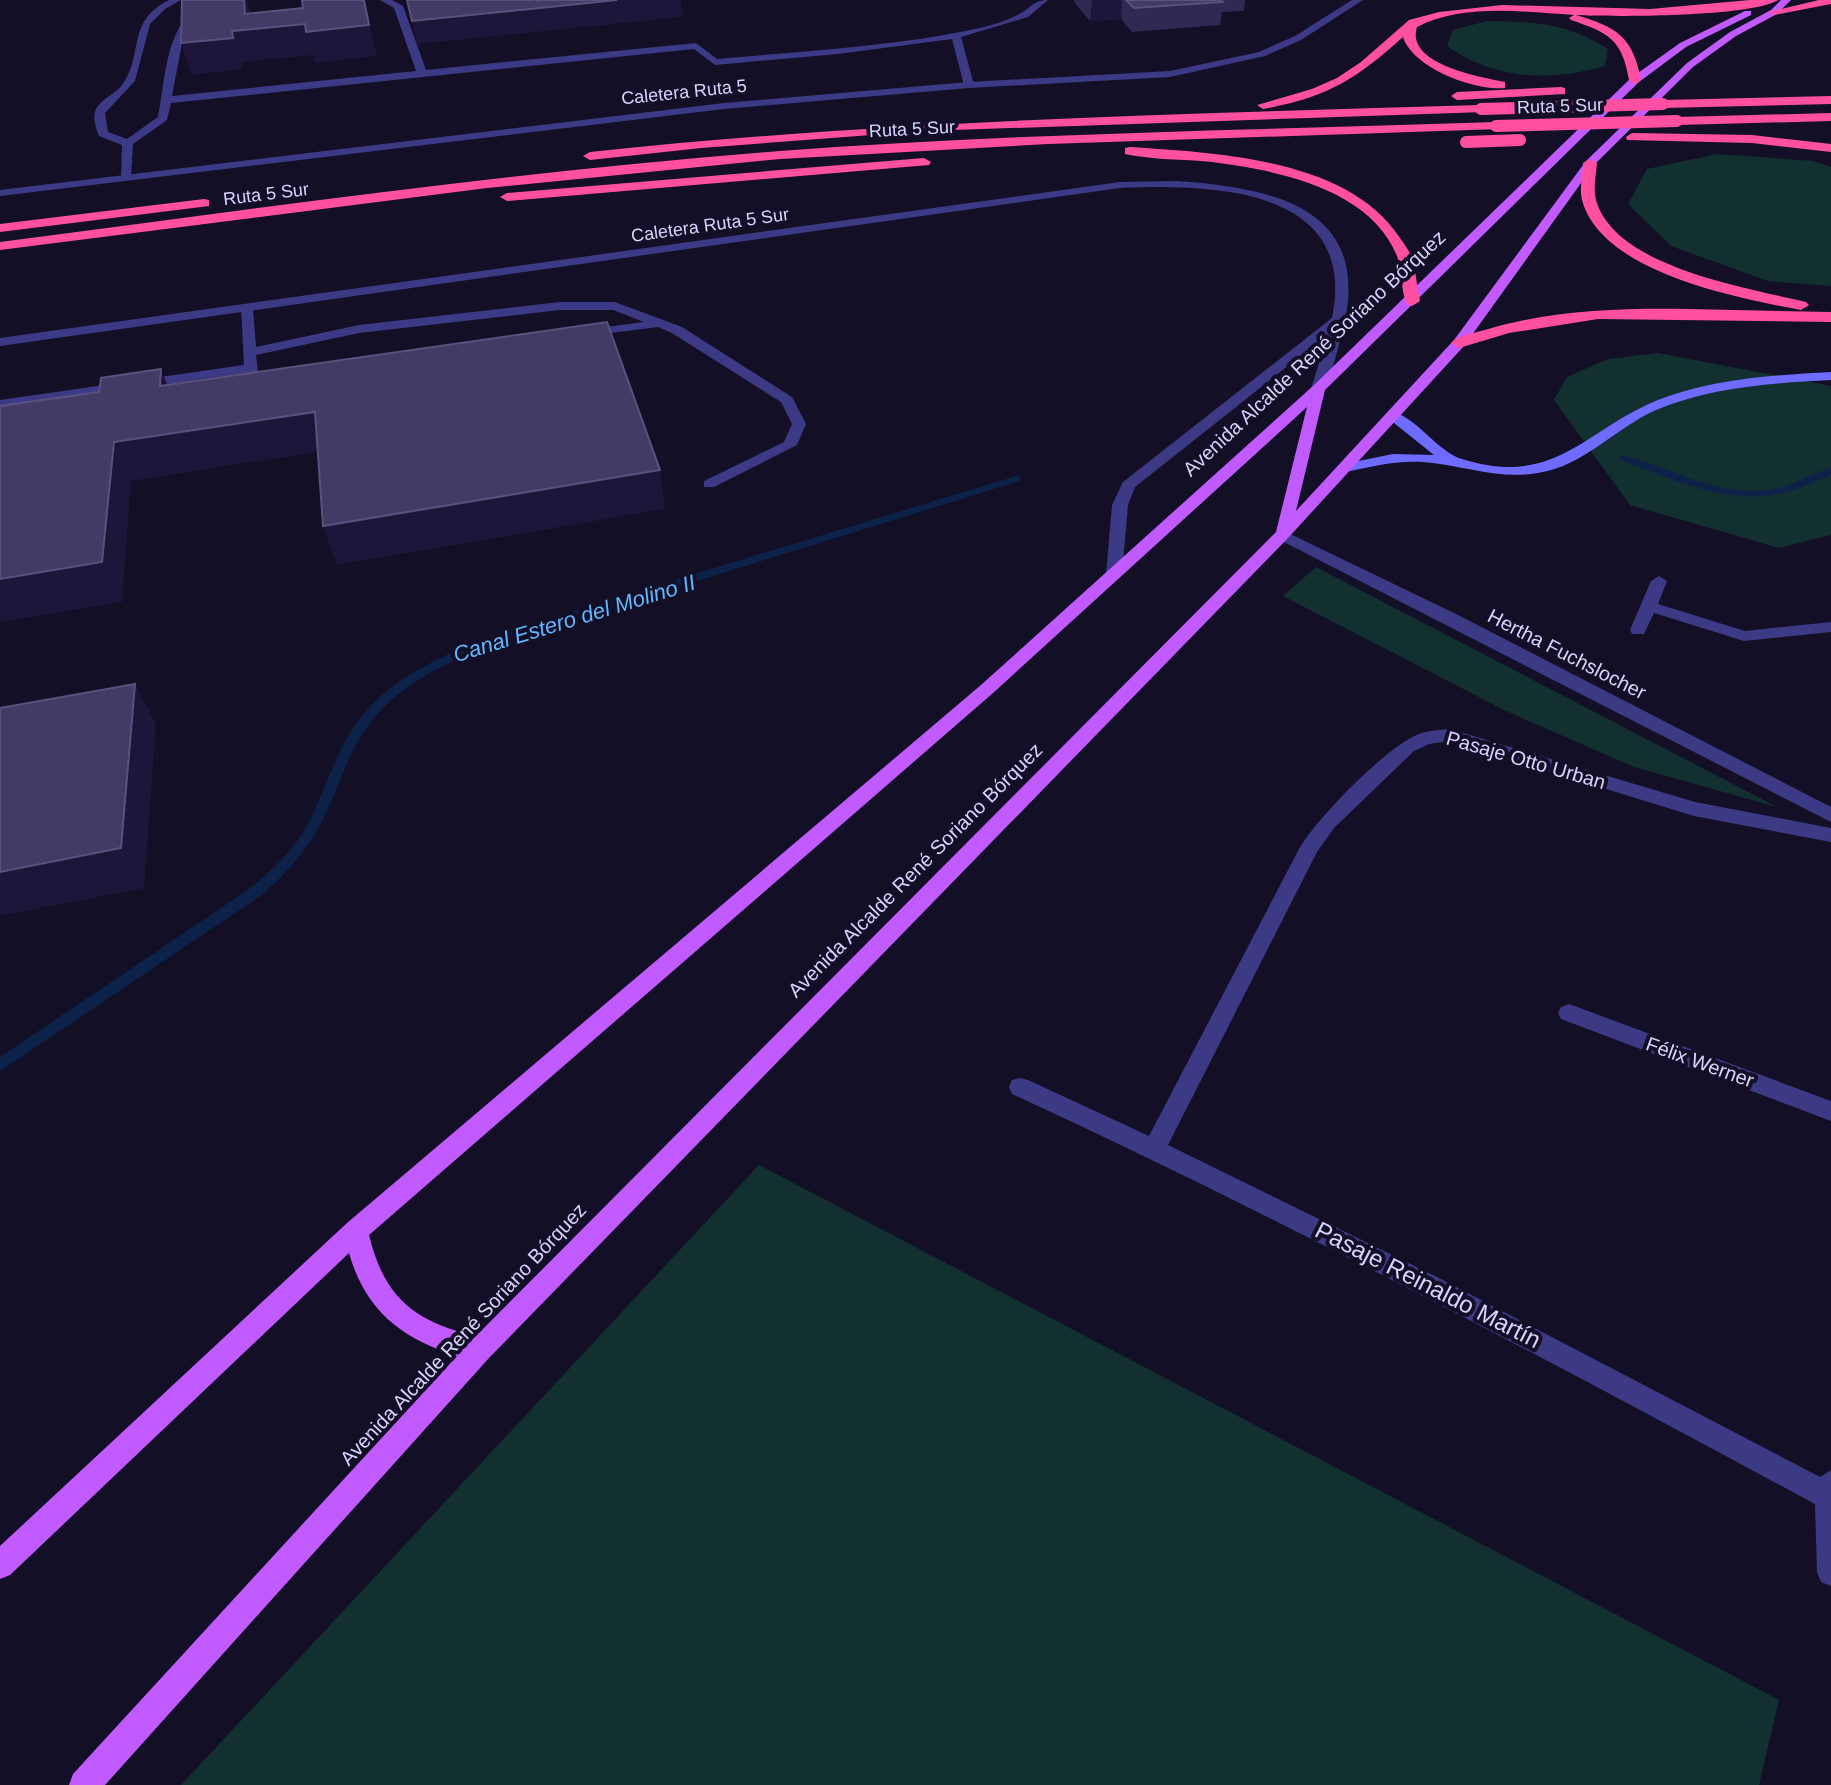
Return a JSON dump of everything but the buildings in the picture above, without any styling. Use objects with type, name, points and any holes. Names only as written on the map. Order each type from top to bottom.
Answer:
[{"type":"highway","points":[[1249,107],[1296,98],[1336,83],[1366,64],[1413,22],[1465,11],[1526,8],[1661,13],[1831,1]]},
{"type":"highway","points":[[1526,8],[1575,18],[1613,34],[1631,52],[1635,80]]},
{"type":"highway","points":[[1413,22],[1408,34],[1413,49],[1437,66],[1477,81],[1561,91]]},
{"type":"highway","points":[[1604,90],[1691,88]]},
{"type":"highway","points":[[988,124],[1575,91]]},
{"type":"highway","name":"Ruta 5 Sur","points":[[575,158],[793,136],[988,124],[1831,100]]},
{"type":"highway","name":"Ruta 5 Sur","points":[[0,246],[624,169],[856,150],[1831,117]]},
{"type":"highway","points":[[1557,139],[1752,139],[1831,148]]},
{"type":"highway","points":[[1007,157],[1542,140]]},
{"type":"highway","points":[[1128,151],[1204,157],[1269,167],[1307,178],[1360,203],[1389,232],[1404,257],[1412,286],[1412,301]]},
{"type":"highway","points":[[355,200],[533,196],[932,162]]},
{"type":"highway","points":[[1590,163],[1590,205],[1601,223],[1628,247],[1677,272],[1714,285],[1831,310]]},
{"type":"highway","name":"Ruta 5 Sur","points":[[0,228],[216,202]]},
{"type":"highway","points":[[1459,343],[1532,321],[1581,314],[1651,312],[1831,317]]},
{"type":"main road","name":"Avenida Alcalde René Soriano Bórquez","points":[[84,1785],[480,1349],[1282,535],[1394,416],[1459,343],[1590,163],[1637,114],[1707,51],[1784,0]]},
{"type":"main road","name":"Avenida Alcalde René Soriano Bórquez","points":[[0,1565],[356,1231],[987,689],[1318,389],[1412,301],[1596,115],[1635,80],[1683,45],[1722,24],[1784,0]]},
{"type":"main road","points":[[1282,535],[1318,389]]},
{"type":"main road","points":[[356,1231],[361,1261],[373,1288],[393,1312],[417,1330],[447,1343],[480,1349]]},
{"type":"street","points":[[128,143],[103,134],[98,119],[101,107],[130,83],[143,27],[151,13],[176,0]]},
{"type":"street","points":[[125,177],[128,143],[163,118],[179,33],[195,11],[222,0]]},
{"type":"street","points":[[385,0],[398,6],[422,73]]},
{"type":"street","points":[[167,100],[696,46],[715,62],[956,37],[1023,18],[1043,0]]},
{"type":"street","name":"Caletera Ruta 5","points":[[0,193],[724,106],[969,85],[1148,77],[1216,67],[1282,46],[1358,0]]},
{"type":"street","points":[[956,37],[969,85]]},
{"type":"street","name":"Caletera Ruta 5 Sur","points":[[0,342],[1120,185],[1160,183],[1202,185],[1242,192],[1285,205],[1318,224],[1330,235],[1339,258],[1340,318],[1318,389]]},
{"type":"street","points":[[250,352],[359,329],[560,306],[615,306],[677,330],[787,400],[799,424],[790,445],[709,484]]},
{"type":"street","points":[[247,308],[251,376],[297,376]]},
{"type":"street","points":[[1114,574],[1120,505],[1128,485],[1340,318]]},
{"type":"street","points":[[565,337],[659,323]]},
{"type":"street","points":[[0,404],[251,368]]},
{"type":"street","points":[[1344,468],[1375,460],[1420,458],[1462,463],[1491,471],[1512,472],[1558,465],[1575,458],[1628,419],[1678,400],[1744,384],[1831,376]]},
{"type":"street","points":[[1394,416],[1436,450],[1462,463]]},
{"type":"street","name":"Hertha Fuchslocher","points":[[1282,535],[1466,626],[1831,815]]},
{"type":"street","points":[[1638,630],[1659,581]]},
{"type":"street","points":[[1648,606],[1744,636],[1831,627]]},
{"type":"street","name":"Pasaje Otto Urban","points":[[1155,1148],[1309,849],[1327,823],[1408,747],[1425,738],[1450,735],[1694,809],[1831,835]]},
{"type":"street","name":"Félix Werner","points":[[1569,1013],[1831,1111]]},
{"type":"street","name":"Pasaje Reinaldo Martín","points":[[1020,1087],[1155,1148],[1443,1291],[1830,1490]]},
{"type":"street","points":[[1830,1490],[1831,1572]]},
{"type":"green space","points":[[1487,21],[1536,23],[1578,34],[1608,49],[1605,66],[1563,74],[1523,75],[1484,66],[1447,46],[1453,30]]},
{"type":"green space","points":[[1717,154],[1813,161],[1831,167],[1831,286],[1768,281],[1671,246],[1628,204],[1647,169]]},
{"type":"green space","points":[[1658,353],[1831,386],[1831,535],[1779,548],[1630,505],[1554,400],[1567,377],[1608,359]]},
{"type":"green space","points":[[1316,567],[1777,807],[1634,767],[1506,711],[1283,596]]},
{"type":"green space","points":[[759,1165],[1779,1700],[1759,1785],[181,1785]]},
{"type":"waterway","name":"Canal Estero del Molino II","points":[[1624,458],[1700,485],[1739,494],[1779,491],[1831,471]]},
{"type":"waterway","name":"Canal Estero del Molino II","points":[[0,1065],[257,891],[290,859],[307,837],[361,726],[398,689],[428,670],[492,640],[1016,479]]}]
